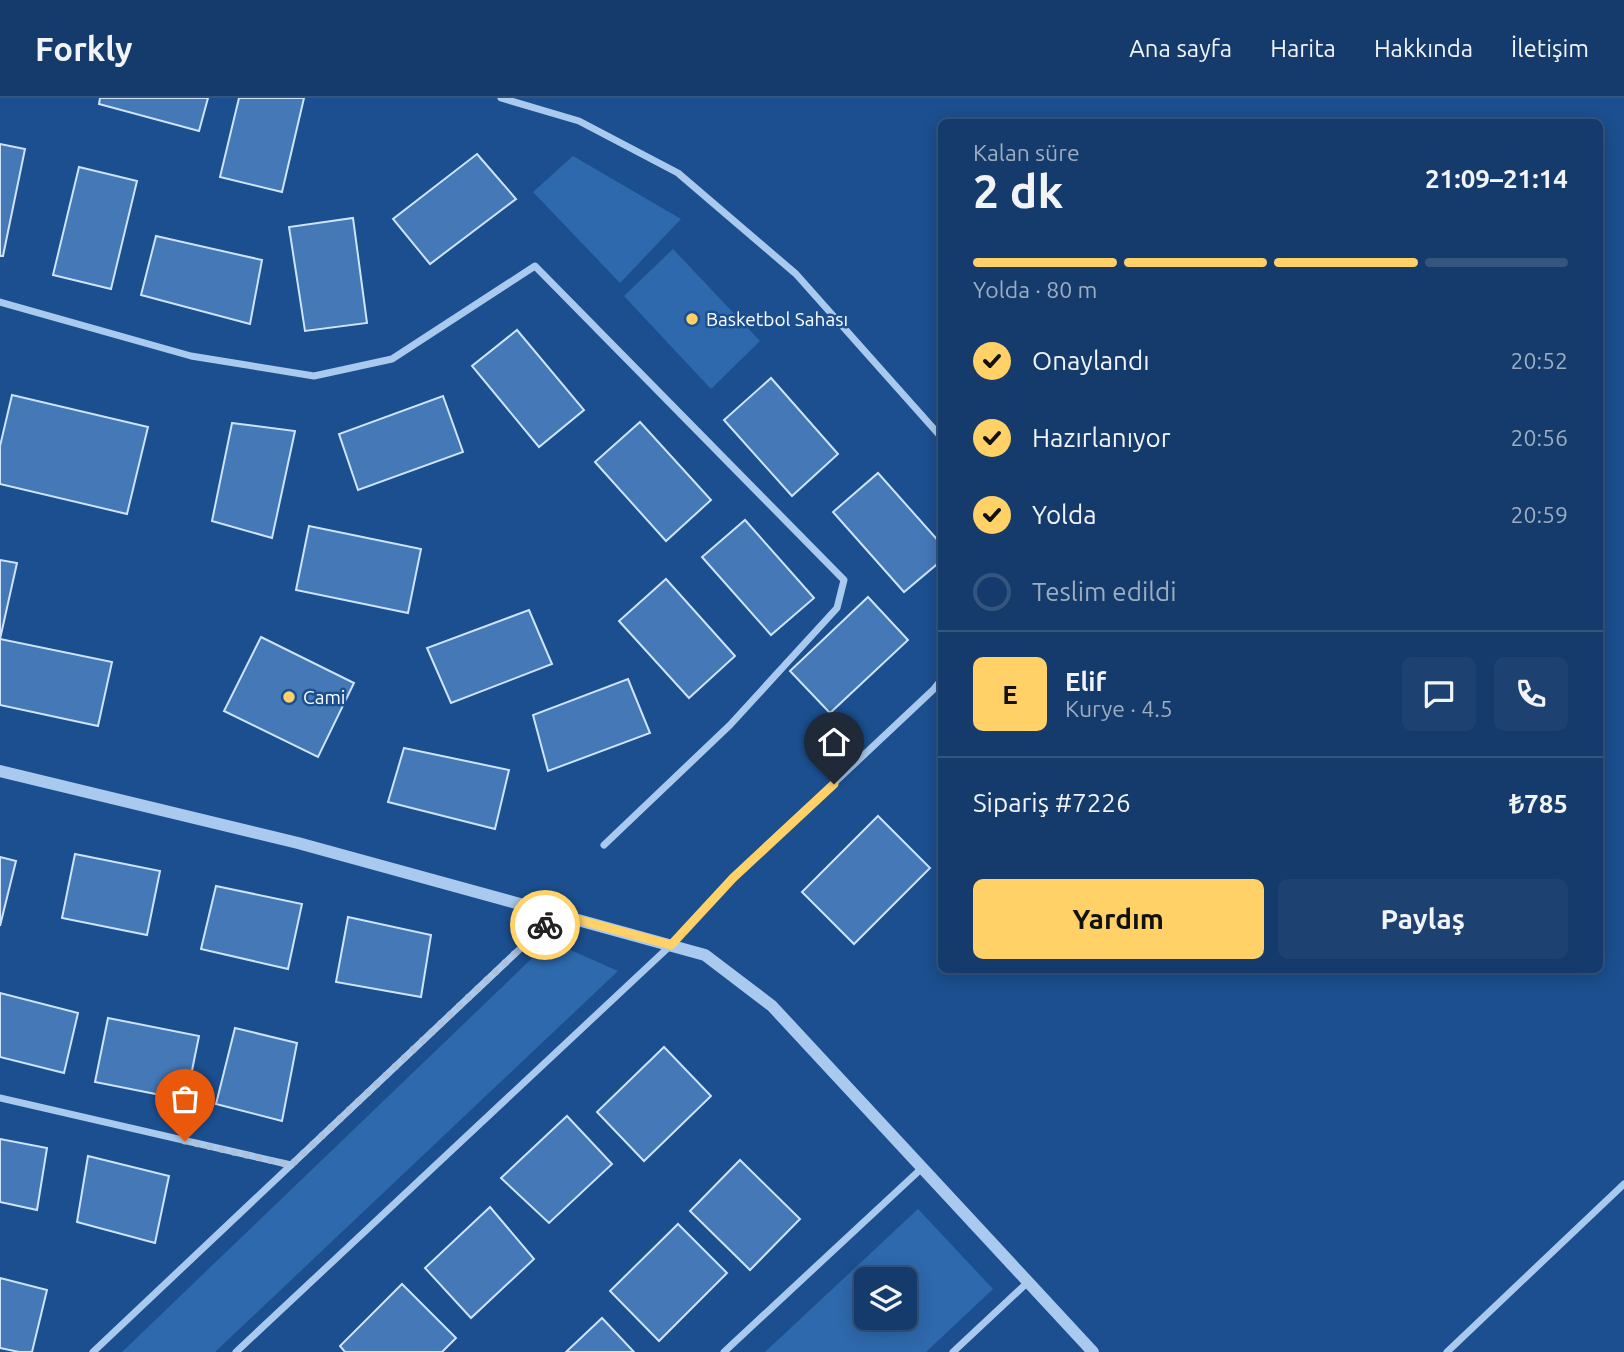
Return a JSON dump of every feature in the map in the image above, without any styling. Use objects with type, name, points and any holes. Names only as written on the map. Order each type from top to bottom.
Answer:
[{"type":"street","points":[[501,98],[579,121],[678,173],[796,274],[938,434]]},
{"type":"street","points":[[0,302],[191,356],[314,376],[392,359],[535,266],[844,580],[837,608],[730,725],[604,845]]},
{"type":"street","points":[[236,1352],[671,945],[733,878],[938,684]]},
{"type":"street","points":[[0,771],[298,843],[705,955],[772,1006],[1093,1352]]},
{"type":"street","points":[[93,1352],[557,914]]},
{"type":"street","points":[[0,1098],[291,1165]]},
{"type":"street","points":[[724,1352],[922,1168]]},
{"type":"street","points":[[1447,1352],[1624,1184]]},
{"type":"street","points":[[953,1352],[1028,1282]]},
{"type":"shaded area","points":[[573,156],[681,219],[620,283],[533,192]]},
{"type":"shaded area","name":"Basketbol Sahası","points":[[673,249],[760,341],[711,389],[624,296]]},
{"type":"shaded area","points":[[550,941],[618,971],[215,1352],[122,1352]]},
{"type":"shaded area","points":[[918,1209],[993,1289],[926,1352],[765,1352],[854,1269],[854,1330],[917,1330],[917,1267],[856,1267]]},
{"type":"building","points":[[100,98],[208,98],[199,131],[99,104]]},
{"type":"building","points":[[239,98],[304,98],[282,192],[220,177]]},
{"type":"building","points":[[0,144],[25,149],[3,256],[0,256]]},
{"type":"building","points":[[477,154],[516,199],[430,264],[393,219]]},
{"type":"building","points":[[79,167],[137,181],[111,289],[53,275]]},
{"type":"building","points":[[353,218],[367,323],[305,331],[289,227]]},
{"type":"building","points":[[156,236],[262,260],[250,324],[141,295]]},
{"type":"building","points":[[517,330],[584,410],[539,447],[472,366]]},
{"type":"building","points":[[771,378],[838,454],[792,496],[724,420]]},
{"type":"building","points":[[12,395],[148,427],[127,514],[0,484],[0,446]]},
{"type":"building","points":[[443,396],[463,452],[358,490],[339,434]]},
{"type":"building","points":[[640,422],[711,500],[666,541],[595,462]]},
{"type":"building","points":[[232,423],[295,431],[272,538],[212,521]]},
{"type":"building","points":[[878,473],[938,540],[938,563],[904,592],[833,512]]},
{"type":"building","points":[[745,520],[814,598],[771,635],[702,557]]},
{"type":"building","points":[[309,526],[421,549],[408,613],[296,590]]},
{"type":"building","points":[[0,560],[17,563],[0,639]]},
{"type":"building","points":[[666,579],[735,656],[689,698],[619,621]]},
{"type":"building","points":[[868,597],[908,640],[830,713],[790,671]]},
{"type":"building","points":[[529,610],[552,664],[451,703],[427,648]]},
{"type":"building","name":"Cami","points":[[261,637],[354,683],[318,757],[224,711]]},
{"type":"building","points":[[0,639],[112,662],[98,726],[0,705]]},
{"type":"building","points":[[628,679],[650,733],[548,771],[533,715]]},
{"type":"building","points":[[404,748],[509,770],[495,829],[388,802]]},
{"type":"building","points":[[878,816],[930,868],[854,944],[802,892]]},
{"type":"building","points":[[75,854],[160,871],[147,935],[62,918]]},
{"type":"building","points":[[0,857],[16,861],[0,926]]},
{"type":"building","points":[[216,886],[302,904],[288,969],[201,949]]},
{"type":"building","points":[[348,917],[431,935],[421,997],[336,982]]},
{"type":"building","points":[[0,993],[78,1013],[64,1073],[0,1057]]},
{"type":"building","points":[[108,1018],[199,1036],[186,1100],[95,1082]]},
{"type":"building","points":[[235,1028],[297,1043],[282,1121],[216,1104]]},
{"type":"building","points":[[664,1047],[711,1096],[644,1161],[597,1112]]},
{"type":"building","points":[[567,1116],[612,1164],[549,1223],[501,1178]]},
{"type":"building","points":[[0,1139],[47,1148],[37,1210],[0,1202]]},
{"type":"building","points":[[88,1156],[169,1176],[155,1243],[77,1222]]},
{"type":"building","points":[[740,1160],[800,1219],[750,1270],[690,1211]]},
{"type":"building","points":[[490,1207],[534,1259],[471,1318],[425,1268]]},
{"type":"building","points":[[678,1224],[727,1273],[659,1341],[610,1291]]},
{"type":"building","points":[[0,1278],[47,1290],[32,1352],[0,1348]]},
{"type":"building","points":[[402,1284],[456,1338],[442,1352],[345,1352],[340,1346]]},
{"type":"building","points":[[602,1318],[634,1352],[566,1352]]},
{"type":"way so far","points":[[185,1141],[291,1165],[545,925]]},
{"type":"place","name":"Basketbol Sahası","points":[[692,319]]},
{"type":"place","name":"Cami","points":[[289,697]]},
{"type":"route","points":[[545,925],[557,914],[671,945],[733,878],[834,784]]}]
